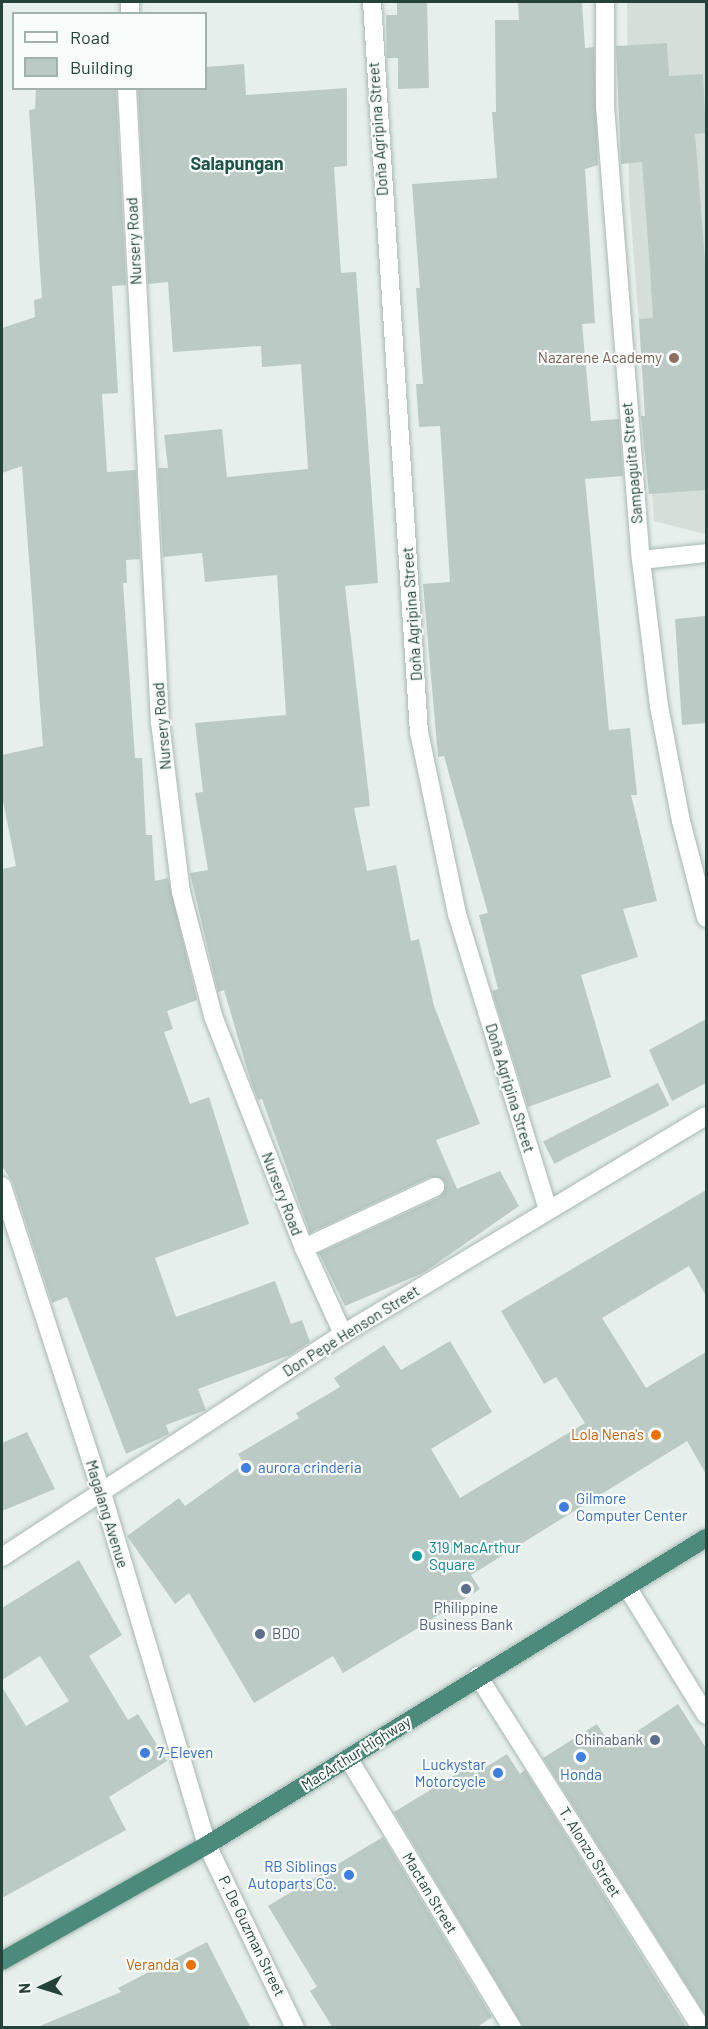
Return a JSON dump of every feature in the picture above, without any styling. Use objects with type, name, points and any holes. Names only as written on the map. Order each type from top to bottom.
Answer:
[{"type":"highway","name":"MacArthur Highway","points":[[2,1960],[207,1845],[478,1676],[706,1538]]},
{"type":"street","name":"Doña Agripina Street","points":[[372,2],[419,732],[457,914],[548,1209]]},
{"type":"street","name":"Sampaguita Street","points":[[605,2],[605,106],[641,560],[659,706],[681,821],[706,918]]},
{"type":"street","name":"Nursery Road","points":[[127,90],[160,722],[181,892],[213,1016],[303,1248],[342,1334]]},
{"type":"street","points":[[641,560],[706,553]]},
{"type":"street","name":"Don Pepe Henson Street","points":[[2,1557],[342,1334],[706,1116]]},
{"type":"street","name":"Magalang Avenue","points":[[2,1186],[102,1493],[207,1845]]},
{"type":"street","points":[[303,1248],[435,1187]]},
{"type":"street","points":[[627,1587],[706,1715]]},
{"type":"street","name":"T. Alonzo Street","points":[[478,1676],[701,2028]]},
{"type":"street","name":"Mactan Street","points":[[348,1758],[512,2028]]},
{"type":"street","name":"P. De Guzman Street","points":[[207,1845],[296,2028]]},
{"type":"shaded area","name":"Nazarene Academy","points":[[627,2],[706,2],[705,534],[654,521],[629,194]]},
{"type":"building","points":[[397,2],[427,2],[429,88],[398,89],[398,58],[387,58],[386,15],[397,15]]},
{"type":"building","points":[[518,2],[582,2],[585,48],[594,47],[598,165],[585,169],[595,323],[582,324],[591,421],[619,419],[623,476],[585,479],[609,730],[630,728],[637,795],[631,795],[657,901],[623,909],[638,957],[581,975],[611,1077],[528,1107],[492,991],[498,989],[479,915],[488,913],[444,756],[438,757],[423,584],[450,582],[440,426],[419,427],[416,384],[423,384],[416,288],[420,288],[412,184],[497,178],[492,112],[496,112],[495,20],[519,20]]},
{"type":"building","name":"Nazarene Academy","points":[[667,43],[669,76],[703,74],[706,133],[695,134],[706,273],[706,490],[649,494],[641,416],[645,416],[639,319],[653,318],[650,269],[642,162],[621,164],[616,46]]},
{"type":"building","points":[[244,64],[246,95],[347,88],[347,166],[334,167],[341,273],[356,272],[378,583],[345,586],[370,806],[354,808],[367,871],[396,865],[411,941],[419,939],[434,1006],[480,1124],[436,1140],[457,1189],[500,1171],[519,1206],[423,1273],[345,1306],[319,1253],[440,1197],[445,1183],[430,1177],[310,1233],[262,1099],[258,1100],[251,1082],[224,990],[218,992],[190,873],[208,870],[195,793],[203,792],[195,723],[286,715],[277,575],[205,582],[202,553],[163,557],[158,468],[168,468],[164,435],[222,429],[227,477],[308,469],[301,364],[262,367],[261,346],[173,352],[168,282],[148,284],[138,90],[207,90],[207,67]]},
{"type":"building","points":[[36,90],[116,90],[126,285],[112,286],[118,393],[102,394],[107,472],[136,470],[140,559],[126,560],[127,583],[123,583],[135,758],[142,758],[146,835],[152,835],[155,881],[168,878],[197,1000],[167,1011],[173,1029],[164,1032],[190,1104],[209,1097],[249,1224],[155,1258],[176,1317],[275,1281],[291,1324],[302,1320],[310,1342],[290,1355],[198,1389],[206,1410],[166,1425],[169,1434],[126,1454],[67,1297],[52,1303],[13,1183],[2,1166],[2,869],[16,866],[2,796],[2,755],[43,746],[22,466],[2,473],[2,328],[35,317],[34,300],[42,298],[29,110],[35,109]]},
{"type":"building","points":[[706,616],[706,723],[682,725],[675,619]]},
{"type":"building","points":[[706,1019],[706,1083],[672,1101],[649,1050]]},
{"type":"building","points":[[658,1083],[669,1105],[554,1164],[543,1142]]},
{"type":"building","points":[[706,1190],[706,1296],[689,1266],[602,1318],[646,1388],[706,1352],[706,1474],[687,1441],[471,1575],[480,1589],[413,1631],[343,1673],[333,1656],[254,1703],[189,1593],[175,1604],[127,1536],[179,1498],[185,1506],[244,1464],[238,1454],[299,1418],[296,1413],[340,1387],[334,1378],[384,1345],[401,1370],[450,1341],[492,1412],[431,1449],[460,1498],[585,1423],[556,1377],[544,1384],[501,1311]]},
{"type":"building","points":[[27,1432],[55,1489],[2,1511],[2,1443]]},
{"type":"building","points":[[79,1560],[122,1635],[89,1656],[128,1720],[138,1714],[167,1761],[109,1797],[126,1830],[2,1898],[2,1687],[26,1726],[69,1701],[40,1656],[2,1680],[2,1608]]},
{"type":"building","points":[[678,1704],[706,1748],[706,2016],[543,1758],[597,1724],[612,1748]]},
{"type":"building","points":[[507,1754],[520,1774],[525,1770],[687,2028],[524,2028],[394,1812],[470,1766],[475,1774]]},
{"type":"building","points":[[383,1837],[492,2017],[476,2028],[333,2028],[310,1991],[317,1987],[268,1906]]},
{"type":"building","name":"Veranda","points":[[207,1942],[251,2028],[35,2028],[121,1992],[118,1988]]},
{"type":"place","name":"Nazarene Academy","points":[[674,358]]},
{"type":"place","name":"Lola Nena's","points":[[656,1435]]},
{"type":"place","name":"aurora crinderia","points":[[246,1468]]},
{"type":"place","name":"Gilmore Computer Center","points":[[564,1507]]},
{"type":"place","name":"319 MacArthur Square","points":[[417,1556]]},
{"type":"place","name":"Philippine Business Bank","points":[[466,1589]]},
{"type":"place","name":"BDO","points":[[260,1634]]},
{"type":"place","name":"Chinabank","points":[[655,1740]]},
{"type":"place","name":"7-Eleven","points":[[145,1753]]},
{"type":"place","name":"Honda","points":[[581,1757]]},
{"type":"place","name":"Luckystar Motorcycle","points":[[498,1773]]},
{"type":"place","name":"RB Siblings Autoparts Co.","points":[[349,1875]]},
{"type":"place","name":"Veranda","points":[[191,1965]]},
{"type":"district","name":"Salapungan","points":[[237,163]]}]
